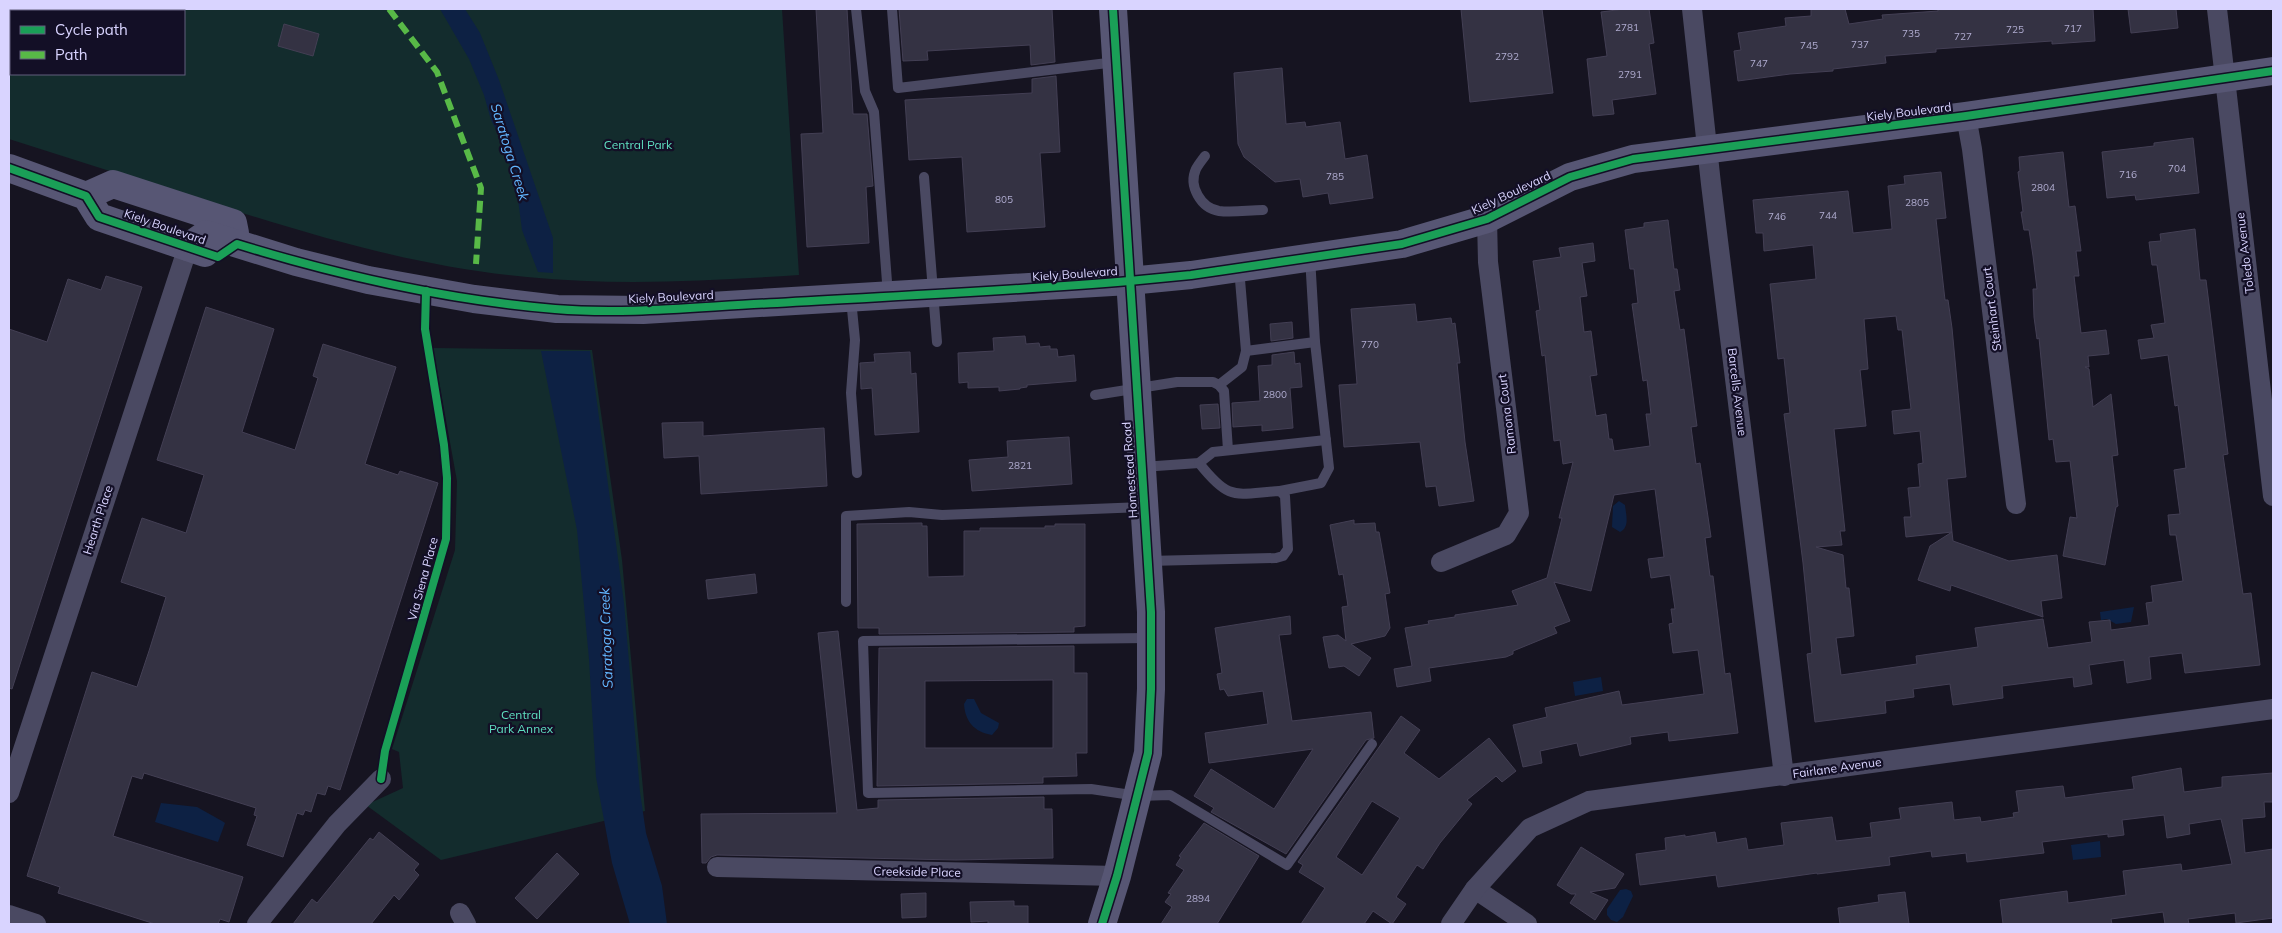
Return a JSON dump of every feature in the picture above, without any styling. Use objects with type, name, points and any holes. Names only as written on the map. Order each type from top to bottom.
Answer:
[{"type":"main road","name":"Homestead Road","points":[[1102,924],[1117,876],[1148,753],[1151,638],[1148,561],[1113,9]]},
{"type":"main road","name":"Kiely Boulevard","points":[[237,244],[296,262],[394,285],[474,300],[557,309],[643,310],[1129,281],[1402,244],[1487,219],[1570,177],[1633,159],[1966,116],[2273,70]]},
{"type":"main road","points":[[9,168],[86,196]]},
{"type":"main road","name":"Kiely Boulevard","points":[[113,184],[233,223],[237,244],[218,257],[99,217],[86,196],[113,184]]},
{"type":"street","name":"Barcells Avenue","points":[[1692,9],[1784,776]]},
{"type":"street","name":"Toledo Avenue","points":[[2217,9],[2273,496]]},
{"type":"street","name":"Steinhart Court","points":[[1966,116],[1972,149],[2016,504]]},
{"type":"street","name":"Ramona Court","points":[[1440,562],[1506,535],[1519,513],[1488,262],[1487,219]]},
{"type":"street","name":"Hearth Place","points":[[9,793],[188,247]]},
{"type":"street","name":"Fairlane Avenue","points":[[1452,924],[1475,890],[1530,828],[1589,801],[2273,709]]},
{"type":"street","points":[[257,924],[337,824],[381,779]]},
{"type":"street","name":"Creekside Place","points":[[717,867],[1117,876]]},
{"type":"street","points":[[1475,890],[1527,924]]},
{"type":"street","points":[[9,915],[36,924]]},
{"type":"lane","points":[[856,9],[865,91],[874,112],[888,296]]},
{"type":"lane","points":[[892,9],[898,88],[1117,62]]},
{"type":"lane","points":[[1205,156],[1196,170],[1194,180],[1195,192],[1202,201],[1210,208],[1220,211],[1262,210]]},
{"type":"lane","points":[[924,177],[937,342]]},
{"type":"lane","points":[[1199,463],[1222,489],[1233,494],[1280,491],[1321,483],[1329,468],[1315,342],[1310,256]]},
{"type":"lane","points":[[1220,385],[1242,367],[1246,350],[1239,266]]},
{"type":"lane","points":[[851,298],[855,340],[850,393],[857,473]]},
{"type":"lane","points":[[1246,350],[1315,342]]},
{"type":"lane","points":[[1095,395],[1177,382],[1213,382],[1220,385],[1224,391],[1228,450]]},
{"type":"lane","points":[[1141,467],[1199,463],[1213,452],[1326,440]]},
{"type":"lane","points":[[1148,561],[1276,558],[1283,556],[1288,549],[1285,496],[1280,491]]},
{"type":"lane","points":[[846,602],[846,516],[909,512],[942,515],[1144,507]]},
{"type":"lane","points":[[1151,638],[864,640],[868,793],[1090,789],[1138,796],[1170,796],[1287,865],[1372,744]]},
{"type":"green space","name":"Central Park","points":[[9,9],[782,9],[799,275],[697,281],[629,282],[561,280],[486,272],[446,266],[367,249],[288,227],[9,139]]},
{"type":"green space","name":"Central Park Annex","points":[[433,348],[592,350],[622,560],[645,811],[441,860],[366,805],[403,788],[399,752],[392,749],[455,550],[457,481]]},
{"type":"water","name":"Saratoga Creek","points":[[440,9],[465,9],[480,33],[499,80],[553,238],[553,273],[538,272],[522,230],[516,184],[502,142],[491,120],[484,95],[469,59]]},
{"type":"water","name":"Saratoga Creek","points":[[541,351],[590,351],[624,603],[640,792],[646,833],[662,886],[667,924],[630,924],[612,863],[596,777],[589,659],[577,530]]},
{"type":"water","points":[[1619,501],[1625,505],[1627,520],[1625,527],[1620,532],[1612,527],[1613,506]]},
{"type":"water","points":[[2134,607],[2131,622],[2116,624],[2107,619],[2101,620],[2100,612]]},
{"type":"water","points":[[1601,677],[1603,691],[1575,696],[1573,682]]},
{"type":"water","points":[[967,699],[974,699],[981,713],[999,723],[998,728],[992,735],[980,731],[972,725],[966,716],[964,704]]},
{"type":"water","points":[[161,803],[197,807],[225,823],[218,842],[155,822]]},
{"type":"water","points":[[2100,841],[2101,857],[2073,860],[2071,845]]},
{"type":"water","points":[[1626,889],[1631,891],[1633,896],[1623,917],[1617,922],[1611,920],[1607,915],[1607,909],[1620,890]]},
{"type":"building","points":[[816,9],[847,9],[853,114],[867,114],[873,186],[866,187],[869,243],[807,247],[801,134],[823,133]]},
{"type":"building","points":[[899,9],[1052,9],[1055,62],[1031,65],[1030,45],[927,51],[928,60],[903,61]]},
{"type":"building","points":[[1461,9],[1542,9],[1553,93],[1470,102]]},
{"type":"building","points":[[1624,9],[1649,9],[1654,43],[1649,44],[1656,94],[1612,100],[1614,114],[1593,116],[1587,59],[1607,56],[1601,12]]},
{"type":"building","points":[[1811,9],[1845,9],[1849,24],[1883,19],[1882,15],[1938,11],[1938,9],[2093,9],[2095,41],[2052,44],[2052,41],[1936,49],[1936,52],[1885,56],[1886,63],[1833,69],[1833,71],[1790,74],[1738,81],[1734,51],[1741,50],[1738,33],[1786,26],[1785,18],[1811,16]]},
{"type":"building","points":[[2128,9],[2176,9],[2178,28],[2131,33]]},
{"type":"building","points":[[284,24],[319,34],[313,56],[278,46]]},
{"type":"building","points":[[1282,68],[1286,124],[1305,122],[1306,127],[1340,122],[1345,159],[1367,155],[1373,198],[1330,204],[1328,193],[1303,197],[1300,179],[1275,182],[1244,157],[1238,144],[1234,73]]},
{"type":"building","points":[[1056,76],[1060,152],[1040,153],[1045,227],[967,232],[962,157],[909,160],[905,100],[1032,93],[1032,79]]},
{"type":"building","points":[[2193,138],[2199,193],[2136,200],[2135,195],[2107,198],[2102,152],[2154,146],[2154,143]]},
{"type":"building","points":[[2063,152],[2069,207],[2075,206],[2081,251],[2076,251],[2079,276],[2074,276],[2081,333],[2106,330],[2109,354],[2088,356],[2089,367],[2085,367],[2089,369],[2093,407],[2111,394],[2118,455],[2112,456],[2118,506],[2116,507],[2105,565],[2063,556],[2070,517],[2077,518],[2070,461],[2056,462],[2053,439],[2049,440],[2039,338],[2037,339],[2034,317],[2033,289],[2037,289],[2033,256],[2029,230],[2024,230],[2021,212],[2023,212],[2018,172],[2020,171],[2019,157]]},
{"type":"building","points":[[1941,172],[1946,218],[1936,219],[1945,300],[1948,300],[1952,328],[1966,477],[1947,479],[1952,532],[1906,537],[1904,517],[1911,517],[1908,488],[1920,487],[1918,464],[1923,463],[1920,431],[1894,434],[1892,411],[1911,409],[1902,330],[1898,330],[1896,316],[1864,319],[1868,369],[1860,370],[1866,426],[1834,429],[1845,531],[1840,531],[1842,545],[1816,547],[1843,555],[1846,588],[1849,588],[1854,636],[1836,638],[1841,675],[1917,664],[1916,656],[1978,647],[1975,628],[2043,619],[2048,648],[2092,642],[2089,622],[2110,620],[2111,630],[2149,625],[2146,603],[2153,602],[2151,586],[2183,581],[2176,535],[2170,535],[2168,515],[2180,514],[2174,470],[2186,468],[2178,405],[2175,406],[2168,355],[2141,359],[2138,340],[2154,338],[2151,325],[2165,323],[2157,265],[2152,265],[2149,242],[2161,241],[2160,234],[2195,229],[2200,280],[2206,280],[2228,454],[2223,455],[2243,594],[2251,593],[2260,665],[2185,673],[2182,653],[2149,657],[2151,679],[2127,683],[2124,660],[2089,665],[2092,684],[2074,687],[2073,677],[2002,686],[2003,698],[1953,705],[1950,684],[1913,689],[1914,697],[1885,701],[1886,713],[1815,722],[1807,654],[1812,653],[1803,563],[1784,414],[1790,413],[1784,358],[1778,359],[1770,284],[1816,279],[1813,245],[1764,251],[1763,233],[1756,233],[1753,200],[1848,191],[1853,233],[1892,229],[1888,186],[1905,184],[1904,176]]},
{"type":"building","points":[[1668,220],[1674,269],[1677,269],[1680,290],[1674,291],[1680,330],[1684,329],[1697,426],[1691,427],[1696,464],[1700,463],[1711,537],[1705,538],[1710,576],[1713,576],[1725,674],[1730,673],[1738,733],[1669,741],[1668,732],[1630,737],[1631,744],[1580,756],[1577,743],[1540,751],[1542,763],[1523,767],[1513,725],[1547,717],[1545,708],[1619,691],[1622,705],[1704,694],[1698,650],[1673,653],[1669,624],[1673,623],[1671,609],[1675,609],[1670,575],[1651,578],[1648,559],[1664,557],[1655,489],[1614,495],[1591,591],[1554,582],[1570,621],[1554,627],[1557,633],[1513,651],[1513,654],[1506,657],[1429,668],[1431,681],[1397,687],[1394,669],[1412,666],[1405,628],[1429,624],[1428,621],[1455,617],[1455,615],[1518,605],[1512,591],[1547,578],[1562,518],[1559,518],[1573,462],[1563,464],[1560,440],[1554,441],[1545,355],[1542,356],[1536,311],[1540,310],[1533,261],[1561,257],[1559,248],[1593,243],[1595,261],[1582,263],[1587,296],[1580,297],[1584,332],[1591,331],[1597,375],[1590,376],[1596,416],[1606,414],[1609,439],[1612,439],[1614,451],[1650,446],[1646,414],[1651,414],[1647,380],[1643,381],[1632,304],[1638,303],[1634,269],[1630,269],[1625,230],[1644,227],[1644,223]]},
{"type":"building","points":[[106,276],[142,287],[12,689],[9,688],[9,329],[47,342],[68,279],[101,290]]},
{"type":"building","points":[[1415,304],[1417,322],[1451,318],[1452,324],[1455,323],[1460,363],[1457,363],[1465,442],[1474,501],[1439,506],[1436,486],[1426,487],[1420,442],[1344,447],[1339,385],[1357,384],[1351,309]]},
{"type":"building","points":[[206,307],[274,329],[242,432],[295,450],[318,378],[313,376],[323,344],[396,367],[365,464],[398,475],[400,471],[438,483],[340,790],[328,786],[325,795],[317,793],[311,812],[305,810],[303,815],[297,813],[283,857],[247,845],[257,816],[254,815],[256,808],[144,773],[142,779],[132,776],[113,836],[243,877],[229,922],[220,919],[218,924],[155,924],[58,893],[60,887],[27,876],[92,672],[137,687],[166,597],[121,582],[142,518],[186,533],[204,475],[157,460]]},
{"type":"building","points":[[1292,322],[1293,338],[1271,341],[1270,324]]},
{"type":"building","points":[[1025,336],[1026,344],[1039,343],[1040,347],[1050,346],[1050,349],[1057,349],[1058,357],[1074,355],[1076,381],[1027,385],[1027,387],[1020,389],[999,391],[999,387],[968,388],[968,382],[959,383],[958,353],[994,351],[993,338]]},
{"type":"building","points":[[910,352],[911,374],[916,373],[919,432],[875,435],[872,388],[861,389],[860,363],[875,362],[874,354]]},
{"type":"building","points":[[1294,352],[1295,364],[1300,363],[1302,387],[1290,388],[1293,428],[1262,431],[1262,425],[1233,427],[1232,403],[1260,401],[1258,366],[1272,365],[1272,355]]},
{"type":"building","points":[[1218,404],[1220,428],[1202,429],[1200,405]]},
{"type":"building","points":[[703,422],[703,436],[824,428],[827,486],[701,494],[699,456],[664,458],[662,423]]},
{"type":"building","points":[[1069,437],[1072,484],[972,491],[969,460],[1008,457],[1007,441]]},
{"type":"building","points":[[1354,520],[1354,524],[1375,523],[1376,532],[1379,532],[1390,593],[1385,594],[1390,628],[1385,636],[1351,644],[1371,658],[1359,676],[1344,666],[1329,668],[1323,637],[1338,635],[1346,641],[1342,607],[1348,606],[1343,574],[1339,575],[1330,525]]},
{"type":"building","points":[[922,523],[922,526],[927,526],[928,577],[964,576],[964,531],[980,531],[980,528],[1045,528],[1045,526],[1055,526],[1055,524],[1085,524],[1085,626],[1074,627],[1074,632],[879,634],[879,628],[858,628],[857,524]]},
{"type":"building","points":[[1952,532],[1953,541],[2009,561],[2057,555],[2062,598],[2041,601],[2043,617],[1951,585],[1950,591],[1918,580],[1930,546]]},
{"type":"building","points":[[755,574],[757,593],[708,599],[706,580]]},
{"type":"building","points":[[1290,616],[1291,634],[1279,635],[1292,721],[1371,712],[1374,738],[1366,740],[1286,854],[1211,812],[1214,808],[1194,796],[1211,769],[1274,809],[1313,749],[1209,763],[1205,733],[1268,724],[1263,691],[1228,696],[1224,689],[1220,690],[1217,674],[1222,673],[1215,628]]},
{"type":"building","points":[[838,631],[857,810],[878,808],[878,800],[1044,797],[1044,809],[1052,809],[1053,858],[956,860],[717,855],[711,857],[706,863],[702,863],[701,814],[837,813],[818,633]]},
{"type":"building","points":[[1074,646],[1074,673],[1087,673],[1087,753],[1076,753],[1077,776],[1043,777],[1043,783],[877,786],[879,648]],"holes":[[[1053,680],[1053,748],[925,748],[925,681]]]},
{"type":"building","points":[[1401,716],[1420,730],[1404,753],[1439,779],[1489,738],[1516,771],[1502,782],[1496,776],[1467,800],[1472,804],[1440,843],[1423,869],[1417,865],[1396,897],[1406,904],[1392,924],[1373,911],[1364,924],[1301,924],[1325,888],[1299,872],[1303,865],[1298,862]],"holes":[[[1372,801],[1400,818],[1362,875],[1336,857]]]},
{"type":"building","points":[[2181,768],[2184,792],[2222,787],[2222,777],[2273,773],[2273,802],[2264,802],[2265,817],[2242,819],[2245,853],[2273,849],[2273,918],[2236,923],[2235,913],[2188,919],[2189,924],[2165,924],[2163,912],[2111,919],[2112,924],[2003,924],[2000,900],[2067,891],[2068,903],[2126,895],[2123,871],[2181,864],[2182,871],[2232,864],[2221,819],[2189,824],[2190,834],[2167,838],[2164,815],[2122,820],[2124,835],[2108,837],[2108,834],[2042,842],[2044,853],[1967,862],[1966,853],[1932,857],[1931,851],[1889,857],[1890,865],[1718,887],[1716,875],[1640,885],[1636,854],[1666,850],[1665,838],[1715,832],[1717,843],[1746,838],[1748,850],[1784,845],[1781,823],[1832,817],[1836,841],[1872,837],[1870,823],[1901,819],[1899,808],[1952,802],[1954,820],[1980,817],[1981,822],[2014,817],[2013,813],[2019,812],[2016,791],[2063,786],[2065,798],[2134,789],[2132,777]]},
{"type":"building","points":[[1204,823],[1259,856],[1217,924],[1161,924],[1172,907],[1165,902],[1171,894],[1168,893],[1184,870],[1176,865],[1181,857],[1179,856]]},
{"type":"building","points":[[379,832],[419,864],[414,870],[419,875],[399,900],[394,895],[371,924],[293,924],[312,899],[317,903],[370,838],[373,840]]},
{"type":"building","points":[[1581,847],[1624,874],[1615,888],[1590,892],[1608,900],[1595,920],[1570,903],[1576,894],[1571,894],[1557,885]]},
{"type":"building","points":[[557,853],[579,874],[537,919],[515,898]]},
{"type":"building","points":[[1905,892],[1909,924],[1840,924],[1838,908],[1879,902],[1878,895]]},
{"type":"building","points":[[926,893],[926,917],[902,918],[901,894]]},
{"type":"building","points":[[1014,901],[1014,906],[1028,906],[1028,924],[988,924],[988,921],[971,922],[970,902]]},
{"type":"marked path","points":[[389,9],[437,72],[481,188],[476,264]]},
{"type":"cycle path","points":[[1102,924],[1117,876],[1148,753],[1151,689],[1151,612],[1113,9]]},
{"type":"cycle path","points":[[9,168],[86,196],[99,217],[218,257],[237,244],[355,276],[474,300],[583,311],[666,309],[997,291],[1129,281],[1191,275],[1402,244],[1487,219],[1570,177],[1633,159],[1966,116],[2273,71]]},
{"type":"cycle path","name":"Via Siena Place","points":[[381,779],[385,751],[446,539],[447,478],[444,445],[425,329],[426,291]]}]
